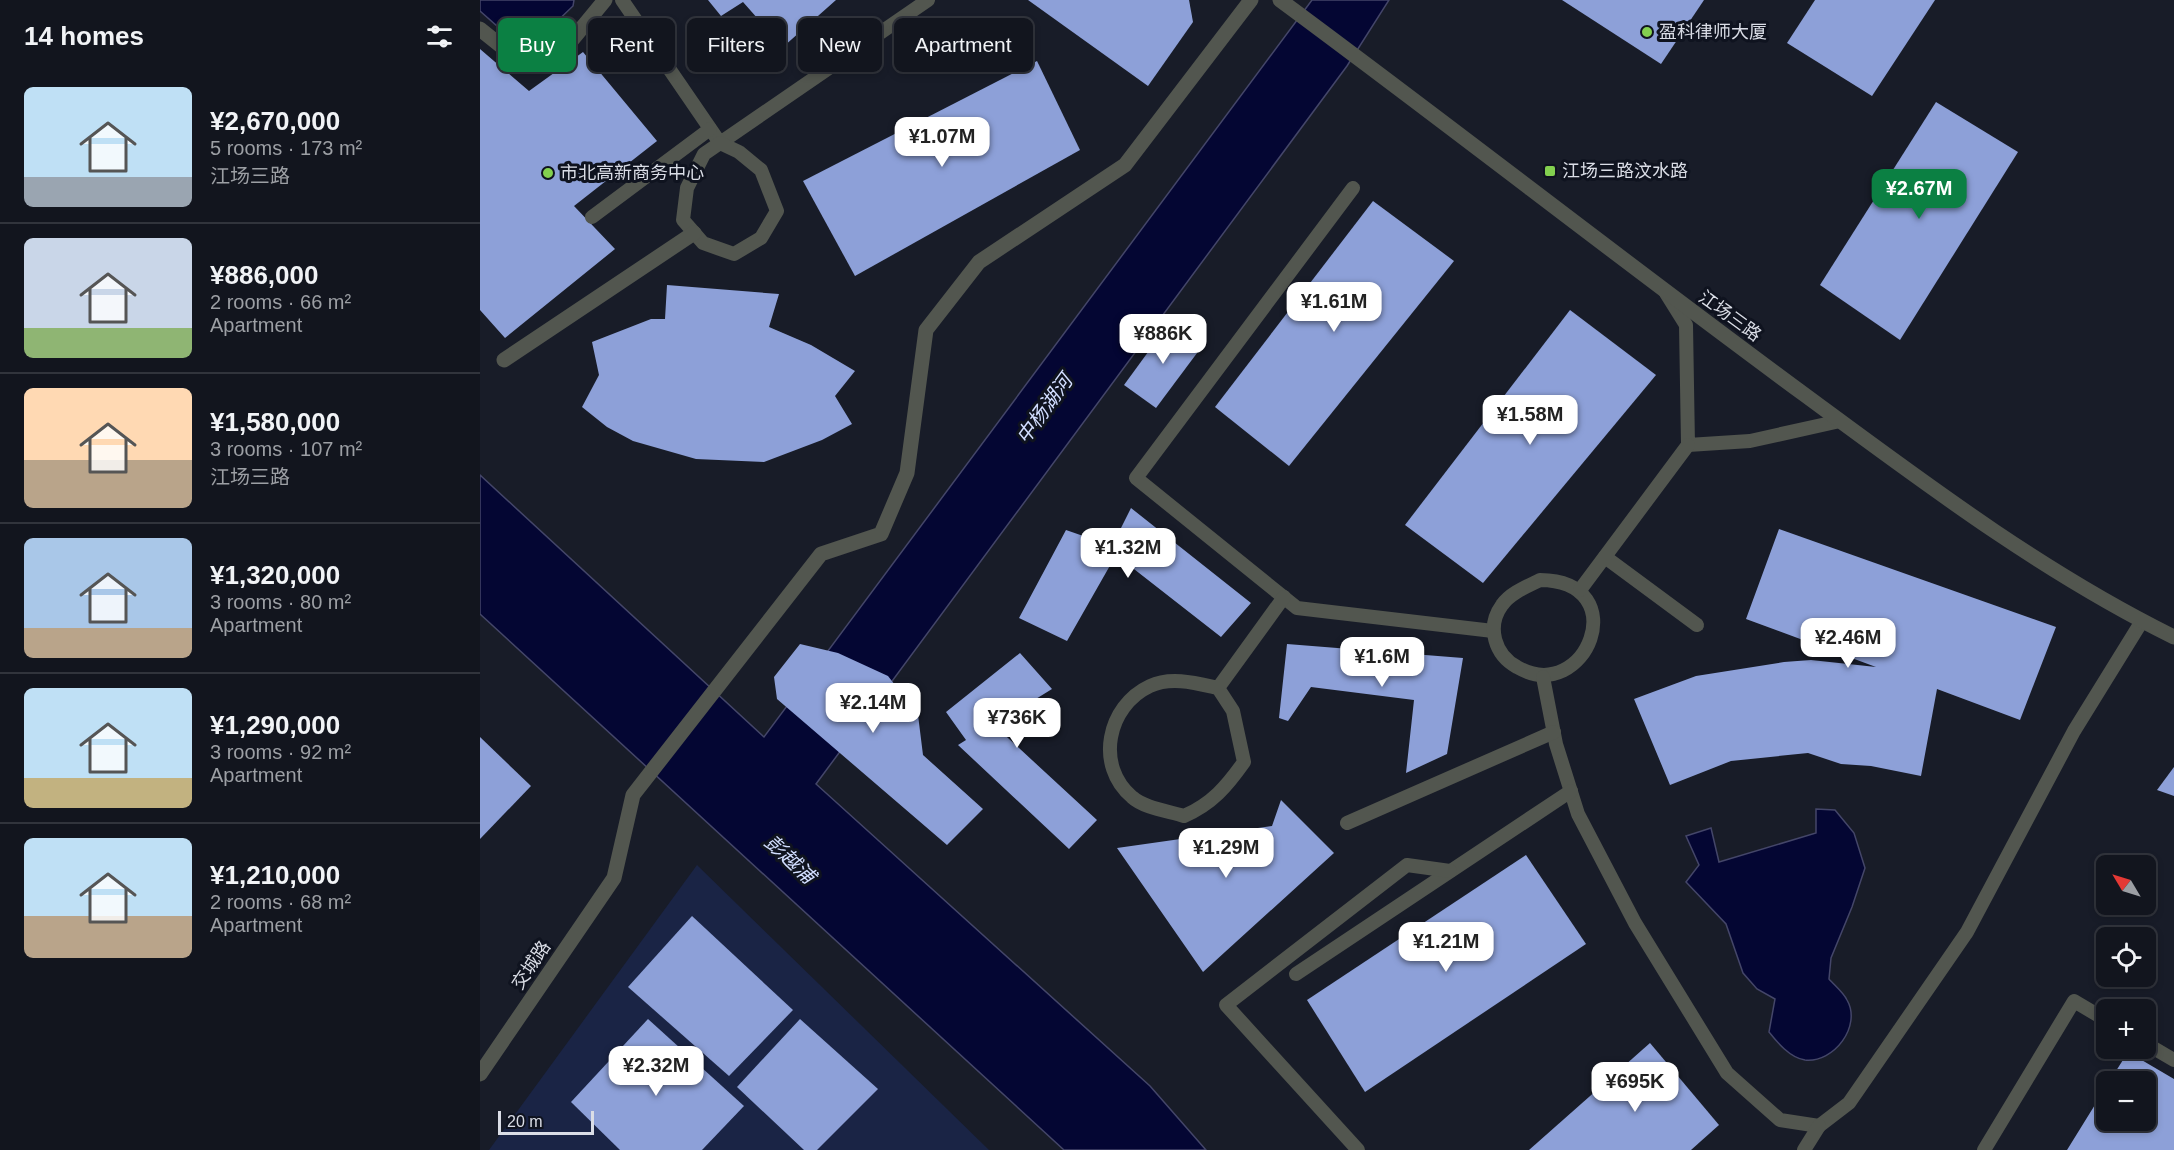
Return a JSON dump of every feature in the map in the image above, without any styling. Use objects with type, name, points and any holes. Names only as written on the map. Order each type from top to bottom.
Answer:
[{"type":"street","points":[[480,29],[506,50],[531,59],[567,46],[605,0]]},
{"type":"street","name":"交城路","points":[[480,1074],[614,878],[633,795],[821,554],[881,534],[907,473],[926,330],[979,262],[1125,165],[1251,0]]},
{"type":"street","name":"江场三路","points":[[1280,1],[1359,58],[1666,293],[1840,421],[2024,550],[2142,621],[2174,637]]},
{"type":"street","points":[[504,360],[694,233]]},
{"type":"lane","points":[[622,0],[720,144],[739,152],[761,170],[777,211],[761,238],[734,254],[703,243],[683,220],[687,188],[704,154],[720,144],[928,0]]},
{"type":"lane","points":[[592,217],[710,129]]},
{"type":"lane","points":[[1353,188],[1136,478],[1297,608],[1493,631]]},
{"type":"lane","points":[[1580,590],[1688,445],[1686,325],[1666,293]]},
{"type":"lane","points":[[1688,445],[1750,441],[1840,421]]},
{"type":"lane","points":[[1605,557],[1697,625]]},
{"type":"lane","points":[[1540,580],[1558,581],[1580,590],[1591,605],[1594,631],[1582,655],[1568,669],[1543,677],[1526,673],[1507,661],[1497,647],[1493,631],[1502,605],[1519,591],[1540,580]]},
{"type":"lane","points":[[1218,688],[1284,597]]},
{"type":"lane","points":[[1804,1150],[1819,1126],[1849,1103],[1967,932],[2074,731],[2142,621]]},
{"type":"lane","points":[[1543,677],[1554,732],[1578,814],[1635,923],[1727,1073],[1780,1120],[1819,1126]]},
{"type":"lane","points":[[1170,681],[1218,688],[1233,711],[1244,762],[1226,788],[1203,808],[1184,816],[1133,799],[1114,777],[1108,750],[1113,728],[1125,702],[1150,686],[1170,681]]},
{"type":"lane","points":[[1347,823],[1554,732]]},
{"type":"lane","points":[[1296,974],[1571,791]]},
{"type":"lane","points":[[1358,1150],[1226,1005],[1407,865],[1450,871]]},
{"type":"lane","points":[[1984,1150],[2074,1001],[2096,1014]]},
{"type":"lane","points":[[2156,1049],[2174,1060]]},
{"type":"shaded area","points":[[697,865],[989,1150],[489,1150]]},
{"type":"water","points":[[480,0],[574,0],[573,6],[560,18],[498,18],[498,27],[480,11]]},
{"type":"water","points":[[1312,0],[1389,0],[1347,66],[816,784],[1150,1086],[1206,1150],[1064,1150],[480,614],[480,475],[764,737]]},
{"type":"water","points":[[1816,809],[1835,810],[1854,833],[1865,868],[1831,958],[1829,979],[1841,991],[1851,1010],[1848,1031],[1835,1049],[1826,1056],[1805,1060],[1789,1053],[1769,1032],[1775,999],[1757,989],[1743,973],[1726,924],[1686,882],[1699,865],[1686,836],[1711,828],[1719,862],[1816,833]]},
{"type":"building","points":[[708,0],[836,0],[816,18],[798,18],[798,34],[786,44],[786,18],[757,18],[743,2],[721,16]]},
{"type":"building","points":[[1028,0],[1189,0],[1193,22],[1148,86]]},
{"type":"building","name":"盈科律师大厦","points":[[1562,0],[1704,0],[1661,64]]},
{"type":"building","points":[[1815,0],[1935,0],[1872,96],[1787,43]]},
{"type":"building","name":"市北高新商务中心","points":[[480,49],[498,64],[498,72],[507,72],[529,91],[555,72],[576,72],[576,57],[583,52],[588,58],[588,72],[600,72],[657,141],[574,206],[615,249],[505,338],[480,310]]},
{"type":"building","points":[[1037,61],[1080,150],[855,276],[803,181],[1016,72],[1033,72],[1033,63]]},
{"type":"building","points":[[1936,102],[2018,152],[1900,340],[1820,285]]},
{"type":"building","points":[[1373,201],[1454,261],[1289,466],[1215,407]]},
{"type":"building","points":[[667,285],[779,294],[769,327],[811,345],[855,371],[835,396],[852,424],[822,440],[764,462],[696,459],[633,441],[607,427],[582,407],[599,375],[592,342],[651,319],[665,319]]},
{"type":"building","points":[[1570,310],[1656,375],[1483,583],[1405,525]]},
{"type":"building","points":[[1170,322],[1203,345],[1156,408],[1124,385]]},
{"type":"building","points":[[1131,508],[1251,603],[1221,637],[1116,555],[1067,641],[1019,618],[1066,530],[1112,546]]},
{"type":"building","points":[[1779,529],[2056,627],[2020,720],[1937,689],[1921,776],[1871,766],[1841,764],[1808,753],[1731,761],[1670,785],[1634,699],[1696,676],[1784,662],[1811,660],[1876,667],[1746,619]]},
{"type":"building","points":[[800,644],[838,653],[888,676],[918,715],[923,755],[983,809],[947,845],[777,699],[774,677]]},
{"type":"building","points":[[1287,644],[1463,658],[1447,754],[1406,773],[1414,700],[1311,687],[1288,721],[1279,718]]},
{"type":"building","points":[[1020,653],[1052,689],[994,725],[1097,820],[1069,849],[958,745],[966,740],[946,712]]},
{"type":"building","points":[[480,737],[531,786],[480,839]]},
{"type":"building","points":[[2174,767],[2174,796],[2157,790]]},
{"type":"building","points":[[1281,800],[1334,853],[1203,972],[1117,848],[1272,826]]},
{"type":"building","points":[[1526,855],[1586,944],[1365,1092],[1307,1000]]},
{"type":"building","points":[[692,916],[793,1010],[729,1076],[628,987]]},
{"type":"building","points":[[648,1019],[744,1106],[702,1150],[620,1150],[571,1102]]},
{"type":"building","points":[[800,1019],[878,1089],[817,1150],[804,1150],[737,1087]]},
{"type":"building","points":[[1650,1043],[1719,1125],[1691,1150],[1529,1150]]},
{"type":"building","points":[[2124,1059],[2140,1059],[2174,1079],[2174,1150],[2067,1150],[2096,1103],[2096,1131],[2156,1131],[2156,1071],[2116,1071]]},
{"type":"place","name":"盈科律师大厦","points":[[1647,32]]},
{"type":"place","name":"江场三路汶水路","points":[[1550,171]]},
{"type":"place","name":"市北高新商务中心","points":[[548,173]]},
{"type":"water label","name":"中杨湖河","points":[[1044,409]]},
{"type":"water label","name":"彭越浦","points":[[790,859]]}]
